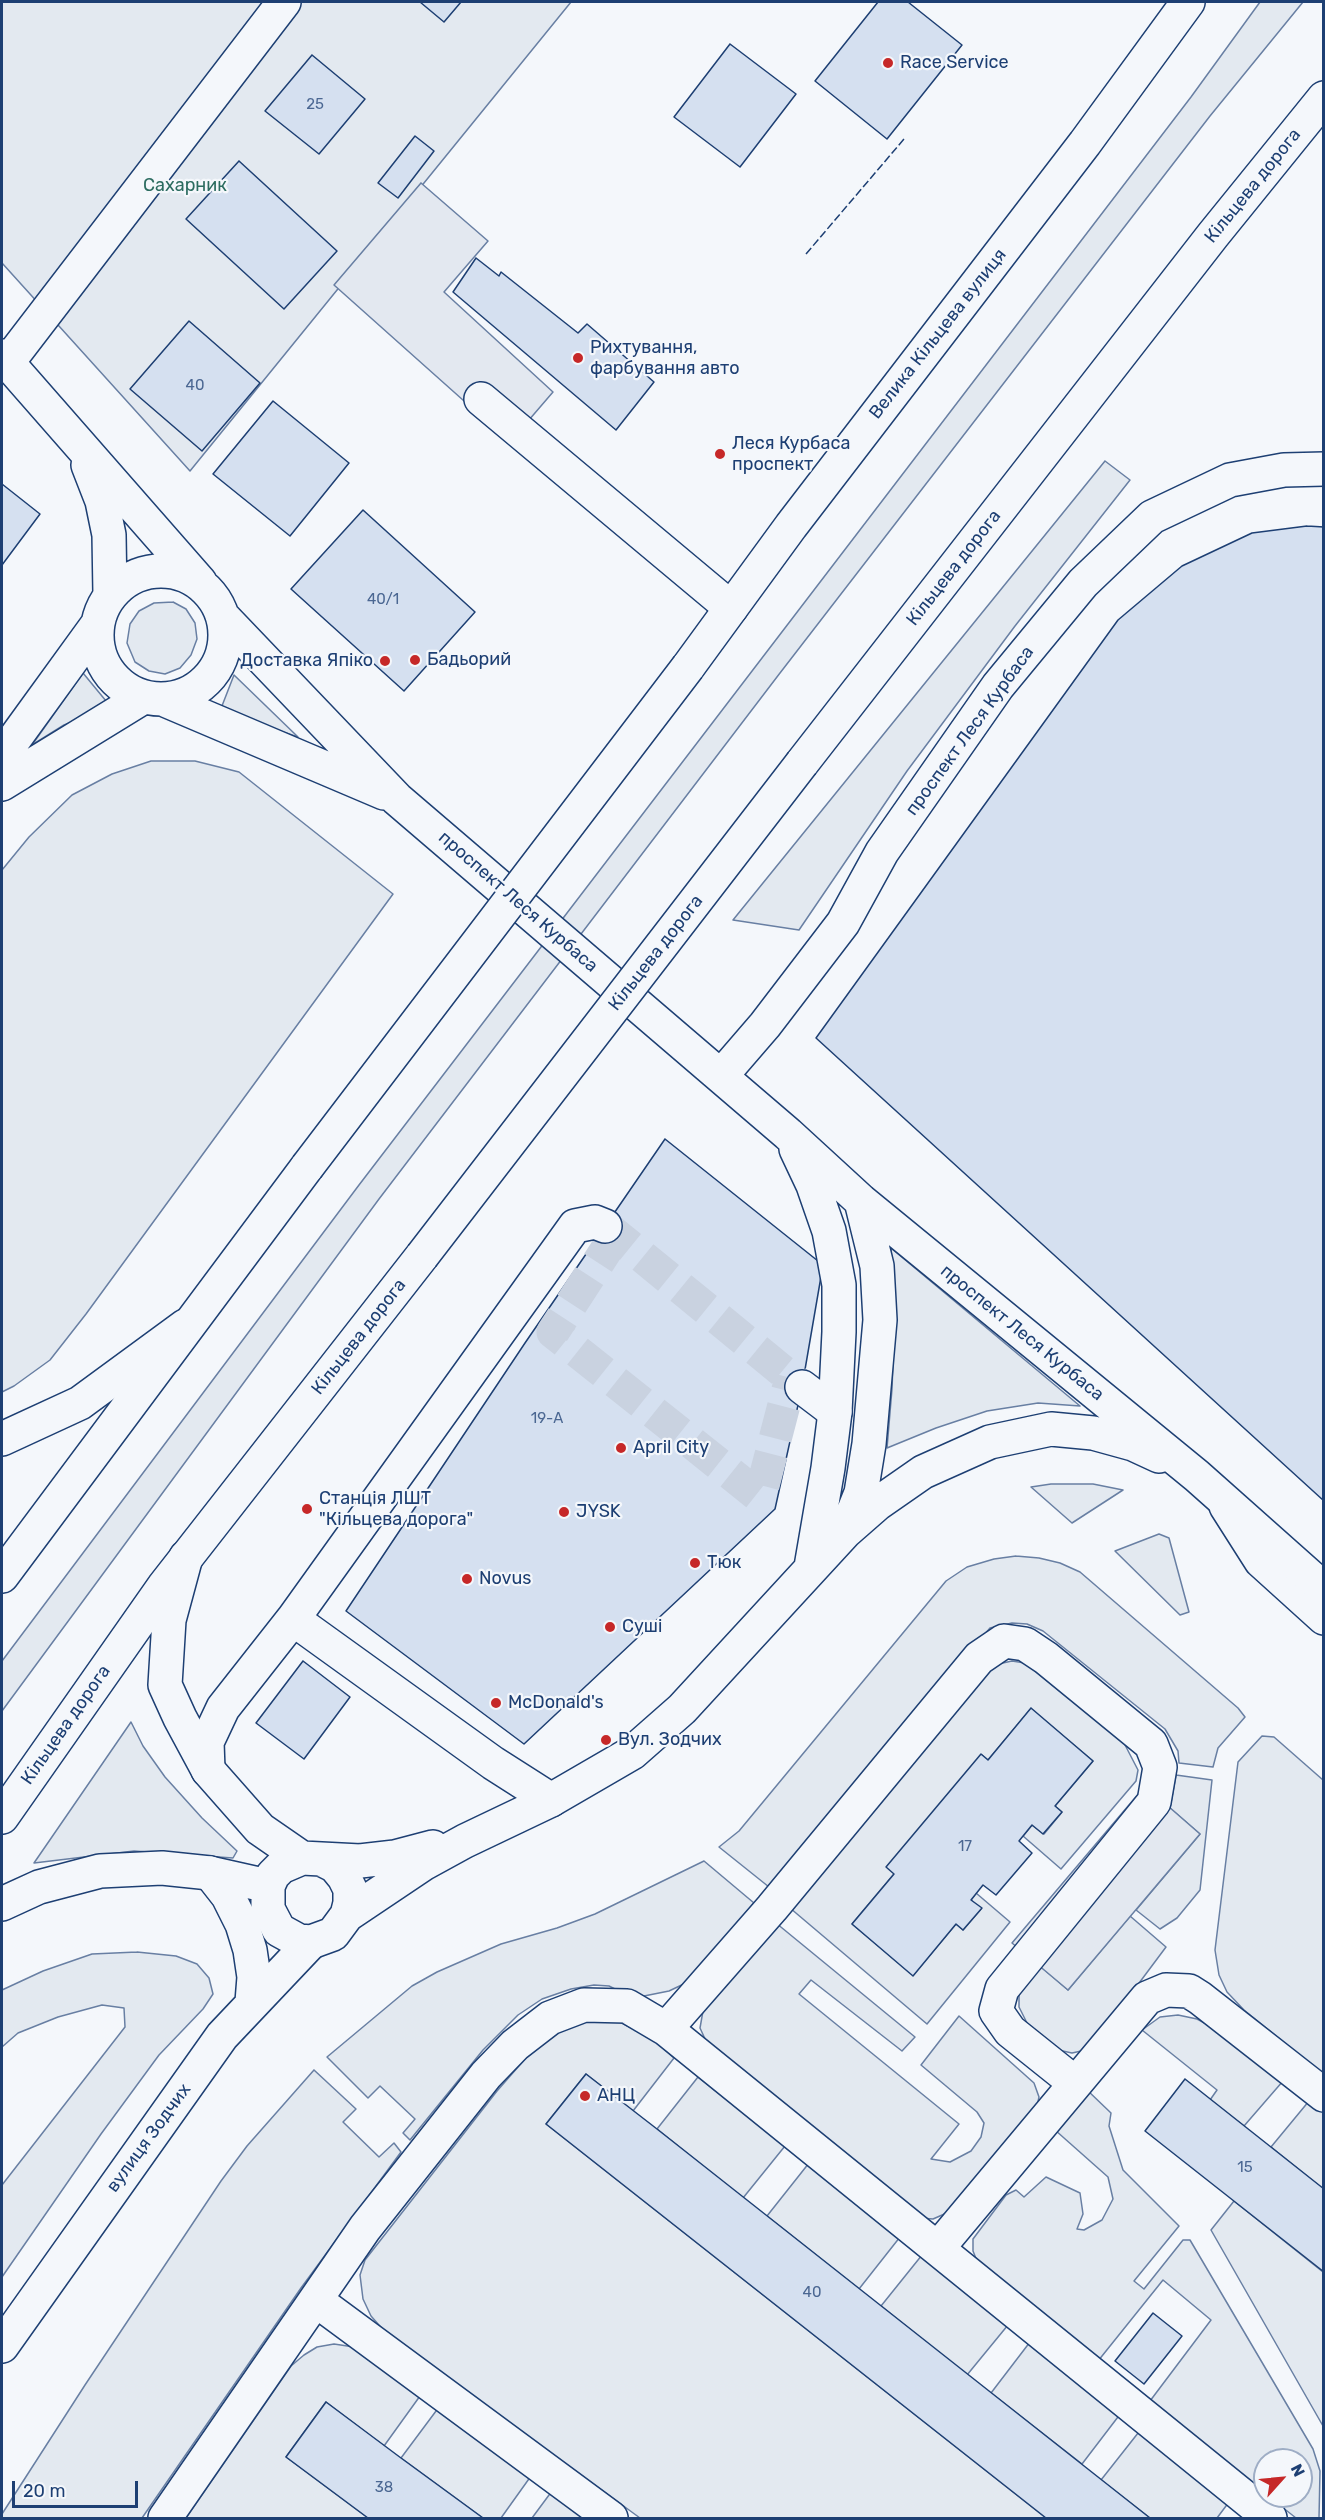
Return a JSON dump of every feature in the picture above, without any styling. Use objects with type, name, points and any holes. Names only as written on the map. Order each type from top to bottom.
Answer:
[{"type":"main road","points":[[284,2],[5,359],[206,588],[223,617],[397,799]]},
{"type":"main road","name":"Велика Кільцева вулиця","points":[[193,1320],[688,667],[798,517],[1085,143],[1188,2]]},
{"type":"main road","name":"Кільцева дорога","points":[[2,1816],[186,1557],[1213,235],[1323,98]]},
{"type":"main road","points":[[481,399],[731,608]]},
{"type":"main road","points":[[82,449],[102,501],[109,535],[110,595]]},
{"type":"main road","name":"проспект Леся Курбаса","points":[[721,1076],[765,1025],[843,923],[882,852],[998,686],[1083,583],[1152,517],[1181,503],[1230,480],[1284,470],[1323,469]]},
{"type":"main road","points":[[206,588],[188,576],[167,571],[145,572],[126,581],[110,595],[101,609],[96,644],[101,662],[112,677],[125,690],[154,699],[397,799]]},
{"type":"main road","points":[[2,784],[154,699],[184,696],[201,686],[214,673],[223,655],[225,636],[223,617]]},
{"type":"main road","points":[[2,756],[97,625]]},
{"type":"main road","name":"проспект Леся Курбаса","points":[[397,799],[788,1134],[861,1201],[1197,1476],[1323,1589]]},
{"type":"main road","points":[[788,1134],[813,1185],[829,1231],[839,1285],[839,1332],[834,1412],[828,1468],[811,1567]]},
{"type":"main road","points":[[846,1532],[861,1493],[869,1444],[880,1320],[877,1266],[861,1201]]},
{"type":"main road","points":[[207,1770],[207,1742],[223,1708],[293,1619],[575,1226],[595,1222],[605,1226]]},
{"type":"main road","points":[[2,1439],[80,1403],[193,1320]]},
{"type":"main road","points":[[2,1576],[193,1320]]},
{"type":"main road","points":[[802,1387],[834,1412]]},
{"type":"main road","points":[[539,1806],[419,1852],[360,1861],[313,1859],[281,1867],[273,1875],[268,1886],[268,1909],[279,1929],[289,1936],[311,1942],[333,1934],[347,1916],[423,1864],[539,1806],[632,1753],[682,1709],[750,1639],[811,1567],[846,1532],[877,1504],[923,1472],[990,1442],[1051,1429],[1093,1433],[1132,1444],[1197,1476]]},
{"type":"main road","points":[[1222,1500],[1261,1562],[1323,1618]]},
{"type":"main road","points":[[186,1557],[169,1620],[165,1685],[207,1770],[260,1829],[313,1859],[335,1866],[344,1877],[350,1889],[347,1916]]},
{"type":"main road","points":[[293,1619],[493,1762],[539,1806]]},
{"type":"main road","points":[[666,2029],[772,1908],[979,1658],[1004,1641],[1024,1644],[1046,1658],[1151,1744],[1160,1767],[1154,1802],[1002,1989],[996,2011],[1010,2031],[1076,2084]]},
{"type":"main road","points":[[2,1904],[39,1887],[100,1871],[162,1868],[210,1874],[268,1886]]},
{"type":"main road","points":[[210,1874],[228,1896],[242,1924],[250,1950],[254,1977],[252,2002]]},
{"type":"main road","name":"вулиця Зодчих","points":[[2,2346],[222,2036],[311,1942]]},
{"type":"main road","points":[[938,2248],[1147,1998],[1166,1990],[1189,1991],[1200,1998],[1323,2095]]},
{"type":"main road","points":[[165,2518],[218,2439],[317,2301],[365,2228],[486,2075],[515,2045],[550,2018],[584,2005],[627,2006],[666,2029],[1270,2518]]},
{"type":"main road","points":[[317,2301],[611,2518]]},
{"type":"green space","name":"Сахарник","points":[[2,2],[571,2],[190,471],[2,263]]},
{"type":"green space","points":[[1260,2],[1303,2],[1210,116],[780,673],[379,1199],[2,1711],[2,1661],[359,1185],[1191,97]]},
{"type":"green space","points":[[1105,461],[1130,480],[1015,626],[907,771],[799,930],[733,920]]},
{"type":"green space","points":[[173,602],[186,609],[195,623],[197,639],[191,655],[180,668],[165,674],[149,671],[135,662],[127,643],[130,624],[139,611],[154,603]]},
{"type":"green space","points":[[83,673],[111,707],[64,725],[32,745]]},
{"type":"green space","points":[[234,675],[298,737],[220,711]]},
{"type":"green space","points":[[151,761],[195,761],[239,772],[393,894],[50,1360],[2,1392],[2,870],[29,837],[72,795],[112,774]]},
{"type":"green space","points":[[891,1248],[1080,1406],[1038,1403],[987,1411],[887,1448],[894,1336]]},
{"type":"green space","points":[[1051,1484],[1093,1484],[1123,1490],[1072,1523],[1031,1487]]},
{"type":"green space","points":[[1159,1534],[1169,1538],[1189,1612],[1180,1615],[1115,1551]]},
{"type":"green space","points":[[1016,1556],[1060,1563],[1080,1572],[1238,1708],[1245,1717],[1218,1748],[1213,1767],[1179,1763],[1178,1751],[1165,1729],[1043,1631],[1027,1624],[1012,1623],[990,1628],[769,1887],[719,1847],[739,1831],[946,1581],[967,1567],[994,1559]]},
{"type":"green space","points":[[1012,1661],[1025,1663],[1124,1743],[1138,1770],[1136,1781],[1061,1869],[1023,1836],[1032,1825],[1044,1834],[1062,1812],[1055,1806],[1093,1761],[1031,1709],[988,1760],[982,1755],[894,1874],[852,1924],[913,1975],[956,1924],[963,1930],[981,1909],[971,1900],[976,1893],[1010,1922],[927,2024],[790,1908],[985,1672],[998,1664]]},
{"type":"green space","points":[[131,1722],[143,1746],[165,1777],[202,1818],[237,1851],[233,1858],[134,1851],[34,1863]]},
{"type":"green space","points":[[1262,1736],[1274,1737],[1323,1780],[1323,2074],[1244,2010],[1227,1992],[1219,1975],[1215,1950],[1238,1762]]},
{"type":"green space","points":[[1176,1775],[1212,1780],[1200,1890],[1177,1918],[1160,1929],[1136,1910],[1200,1834],[1170,1808]]},
{"type":"green space","points":[[704,1861],[754,1903],[688,1982],[669,1991],[644,1996],[623,1993],[609,1986],[594,1985],[571,1989],[542,1999],[518,2015],[483,2050],[410,2140],[403,2133],[415,2119],[380,2086],[368,2098],[327,2057],[412,1986],[437,1972],[501,1944],[595,1914]]},
{"type":"green space","points":[[1130,1916],[1166,1947],[1098,2038],[1086,2050],[1072,2053],[1058,2050],[1027,2023],[1019,2007],[1019,1992],[1040,1966],[1068,1990]]},
{"type":"green space","points":[[776,1923],[915,2037],[902,2051],[811,1980],[799,1994],[959,2124],[931,2159],[950,2162],[971,2151],[981,2137],[984,2123],[977,2112],[921,2065],[959,2016],[1034,2083],[1039,2097],[1036,2111],[949,2212],[933,2219],[920,2218],[711,2052],[700,2028],[703,2011]]},
{"type":"green space","points":[[137,1952],[176,1956],[197,1964],[209,1978],[213,1994],[203,2009],[159,2055],[2,2277],[2,2185],[125,2027],[124,2008],[102,2005],[58,2017],[18,2033],[2,2047],[2,1990],[43,1971],[92,1954]]},
{"type":"green space","points":[[1178,2015],[1197,2019],[1220,2031],[1283,2081],[1244,2126],[1210,2100],[1217,2090],[1142,2030],[1160,2017]]},
{"type":"green space","points":[[588,2021],[620,2022],[654,2040],[674,2058],[633,2111],[586,2074],[546,2124],[1046,2518],[640,2518],[386,2333],[371,2316],[363,2299],[360,2275],[365,2260],[497,2091],[525,2059],[555,2033]]},
{"type":"green space","points":[[314,2070],[356,2109],[343,2122],[379,2157],[394,2143],[401,2152],[301,2288],[142,2518],[2,2518],[2,2514],[85,2385],[221,2181],[247,2146]]},
{"type":"green space","points":[[698,2077],[785,2146],[743,2198],[657,2129]]},
{"type":"green space","points":[[1086,2089],[1111,2113],[1109,2126],[1123,2170],[1179,2226],[1134,2281],[1144,2289],[1183,2240],[1190,2240],[1312,2448],[1253,2448],[1253,2484],[1150,2401],[1211,2320],[1163,2280],[1098,2361],[979,2266],[973,2251],[973,2239],[1006,2195],[1016,2190],[1024,2197],[1046,2177],[1080,2193],[1083,2214],[1077,2229],[1084,2230],[1102,2220],[1113,2199],[1108,2177],[1055,2130]]},
{"type":"green space","points":[[1309,2101],[1323,2112],[1323,2189],[1271,2147]]},
{"type":"green space","points":[[809,2163],[900,2237],[859,2289],[767,2216]]},
{"type":"green space","points":[[1234,2201],[1323,2272],[1323,2426],[1211,2230]]},
{"type":"green space","points":[[922,2255],[1008,2325],[967,2375],[881,2306]]},
{"type":"green space","points":[[1030,2342],[1121,2413],[1082,2464],[991,2393]]},
{"type":"green space","points":[[334,2344],[354,2347],[420,2396],[384,2446],[326,2402],[286,2457],[368,2518],[186,2518],[291,2366],[317,2347]]},
{"type":"green space","points":[[439,2407],[531,2476],[501,2518],[483,2518],[401,2458]]},
{"type":"green space","points":[[1142,2428],[1229,2502],[1217,2518],[1150,2518],[1101,2480]]},
{"type":"green space","points":[[1313,2449],[1320,2471],[1319,2518],[1296,2518],[1283,2508],[1313,2508]]},
{"type":"green space","points":[[552,2491],[589,2518],[532,2518]]},
{"type":"shaded area","points":[[421,183],[488,241],[444,292],[553,392],[510,442],[334,285]]},
{"type":"shaded area","points":[[1145,1786],[1200,1834],[1068,1990],[1012,1943]]},
{"type":"building","points":[[420,2],[461,2],[444,22]]},
{"type":"building","name":"Race Service","points":[[878,2],[908,2],[962,45],[887,139],[815,81]]},
{"type":"building","points":[[730,44],[796,94],[740,167],[674,117]]},
{"type":"building","points":[[312,55],[365,99],[319,154],[265,111]]},
{"type":"building","points":[[415,136],[434,151],[398,198],[378,183]]},
{"type":"building","points":[[239,161],[337,251],[284,309],[186,219]]},
{"type":"building","name":"Рихтування, фарбування авто","points":[[476,258],[499,276],[501,272],[578,333],[587,324],[654,382],[616,430],[453,292]]},
{"type":"building","points":[[189,321],[260,383],[202,451],[130,389]]},
{"type":"building","points":[[273,401],[349,463],[290,536],[213,474]]},
{"type":"building","points":[[2,484],[40,514],[2,565]]},
{"type":"building","points":[[363,510],[475,612],[404,691],[291,589]]},
{"type":"building","points":[[1307,526],[1324,527],[1324,1501],[816,1038],[1118,620],[1182,566],[1252,533]]},
{"type":"building","name":"April City","points":[[665,1139],[823,1265],[802,1387],[775,1509],[524,1744],[346,1611]]},
{"type":"building","points":[[303,1661],[350,1697],[304,1759],[256,1723]]},
{"type":"building","points":[[1031,1708],[1093,1761],[1055,1806],[1062,1812],[1043,1834],[1032,1825],[1019,1841],[1032,1853],[996,1895],[983,1885],[971,1900],[982,1908],[963,1930],[956,1924],[913,1976],[852,1924],[894,1874],[886,1867],[981,1754],[988,1760]]},
{"type":"building","points":[[586,2074],[1150,2518],[1046,2518],[546,2124]]},
{"type":"building","points":[[1185,2079],[1324,2189],[1324,2272],[1145,2131]]},
{"type":"building","points":[[1153,2313],[1182,2336],[1144,2384],[1115,2361]]},
{"type":"building","points":[[326,2402],[483,2518],[368,2518],[286,2457]]},
{"type":"tunnel","points":[[605,1226],[802,1387]]},
{"type":"tunnel","points":[[616,1235],[553,1332],[760,1497],[791,1378]]},
{"type":"fence","points":[[806,254],[904,139]]},
{"type":"place","name":"Race Service","points":[[888,63]]},
{"type":"place","name":"Рихтування, фарбування авто","points":[[578,358]]},
{"type":"place","name":"Леся Курбаса проспект","points":[[720,454]]},
{"type":"place","name":"Бадьорий","points":[[415,660]]},
{"type":"place","name":"Доставка Япіко","points":[[385,661]]},
{"type":"place","name":"April City","points":[[621,1448]]},
{"type":"place","name":"Станція ЛШТ \"Кільцева дорога\"","points":[[307,1509]]},
{"type":"place","name":"JYSK","points":[[564,1512]]},
{"type":"place","name":"Тюк","points":[[695,1563]]},
{"type":"place","name":"Novus","points":[[467,1579]]},
{"type":"place","name":"Суші","points":[[610,1627]]},
{"type":"place","name":"McDonald's","points":[[496,1703]]},
{"type":"place","name":"Вул. Зодчих","points":[[606,1740]]},
{"type":"place","name":"АНЦ","points":[[585,2096]]}]
